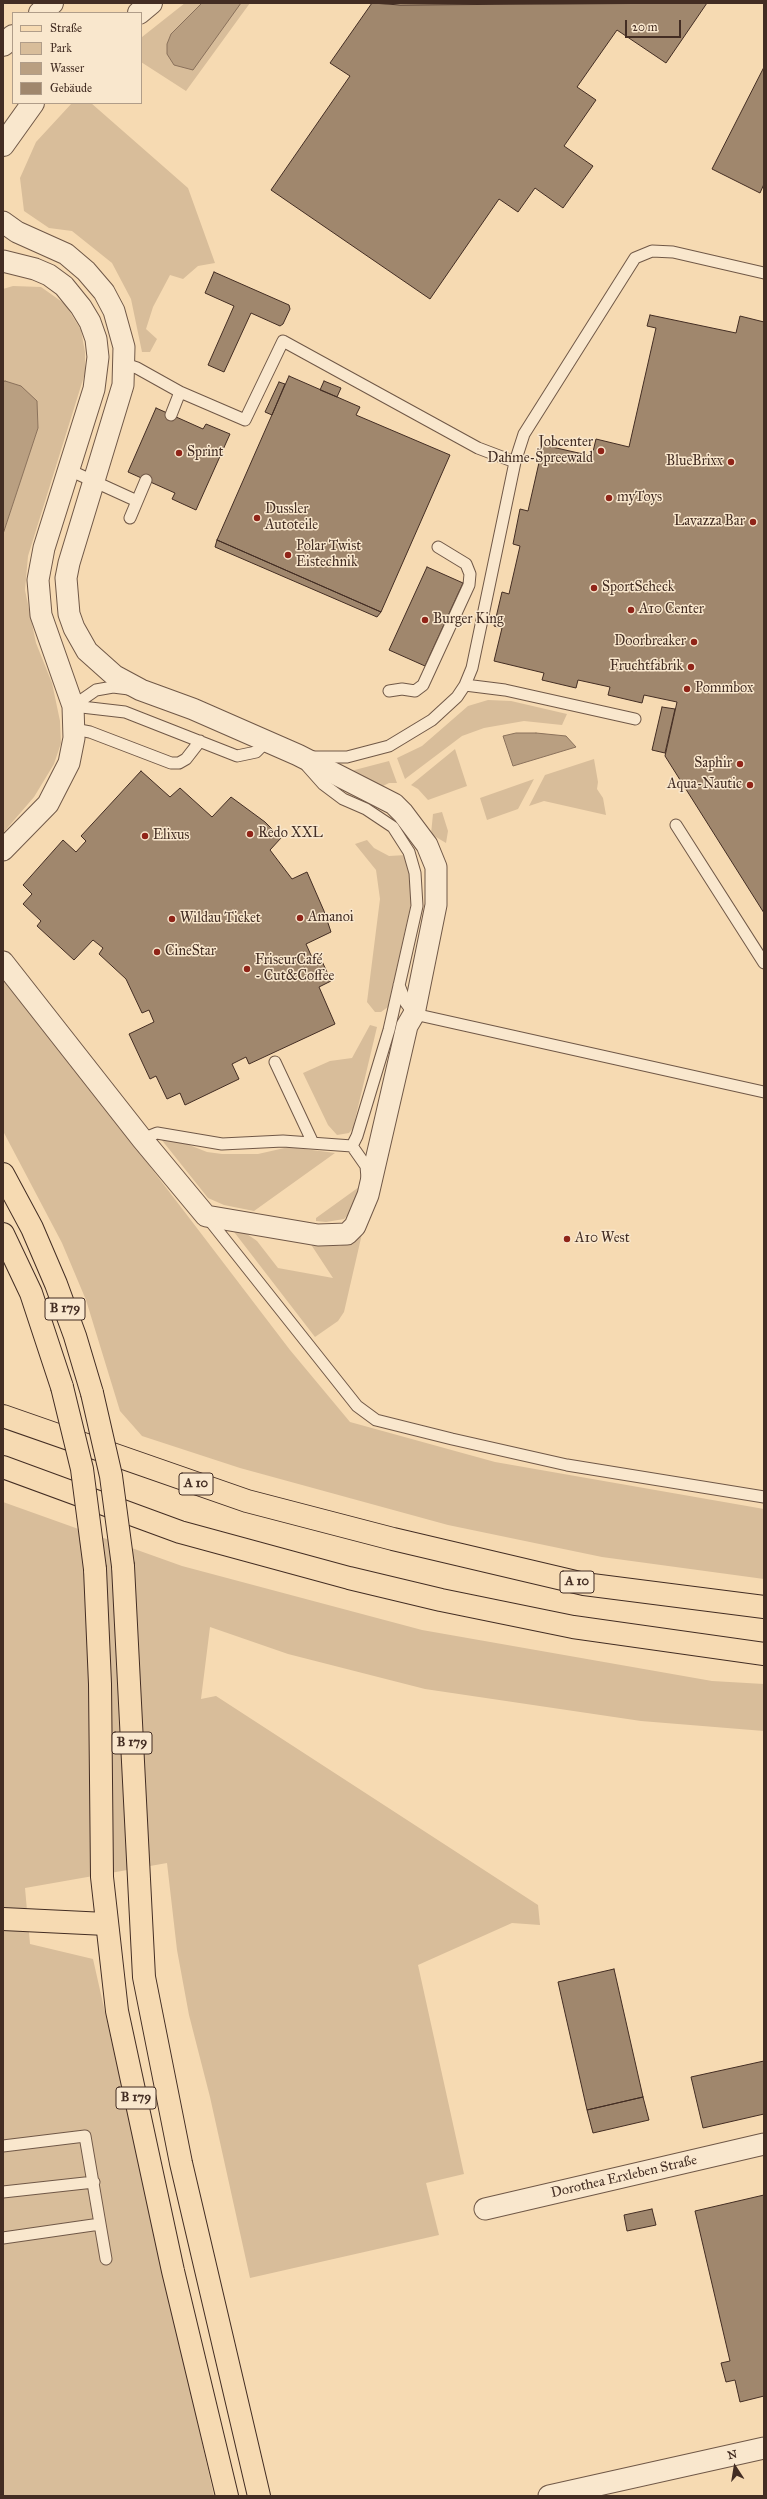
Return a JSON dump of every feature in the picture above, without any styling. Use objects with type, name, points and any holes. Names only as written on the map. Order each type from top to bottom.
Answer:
[{"type":"main road","name":"B 179","points":[[3,1174],[32,1228],[56,1284],[75,1336],[92,1393],[111,1476],[123,1566],[144,1977],[150,2014],[181,2163],[259,2496]]},
{"type":"main road","name":"B 179","points":[[3,1234],[31,1293],[62,1387],[82,1468],[95,1569],[100,1684],[102,1877],[106,1924],[117,2011],[174,2271],[227,2496]]},
{"type":"main road","name":"A 10","points":[[3,1416],[247,1501],[393,1539],[584,1584],[764,1607]]},
{"type":"main road","points":[[3,1466],[180,1532],[349,1578],[441,1600],[573,1627],[764,1654]]},
{"type":"main road","points":[[3,1920],[106,1924],[140,1921]]},
{"type":"street","points":[[41,12],[52,3]]},
{"type":"street","points":[[140,12],[152,3]]},
{"type":"street","points":[[3,45],[12,37]]},
{"type":"street","points":[[3,145],[32,104]]},
{"type":"street","points":[[3,222],[24,235],[66,254],[86,271],[104,292],[114,311],[122,335],[125,364],[123,385],[69,563],[66,599],[69,614],[74,628],[88,651],[115,676],[141,690],[193,709],[267,741],[298,755],[394,804],[404,813],[427,845],[436,867],[436,905],[414,1014],[407,1026],[368,1194],[355,1226],[347,1234],[318,1235],[206,1216],[142,1139],[3,962]]},
{"type":"street","points":[[3,261],[35,269],[49,275],[64,286],[81,307],[96,339],[98,374],[44,548],[38,580],[41,615],[73,706],[74,730],[69,763],[48,804],[3,850]]},
{"type":"street","name":"Dorothea Erxleben Straße","points":[[485,2209],[764,2144]]},
{"type":"street","points":[[549,2496],[764,2448]]},
{"type":"lane","points":[[298,755],[324,758],[347,757],[389,746],[432,720],[457,697],[465,685],[472,668],[515,462],[524,434],[635,258],[652,251],[673,252],[764,273]]},
{"type":"lane","points":[[125,364],[137,368],[180,392],[245,420],[283,341],[478,448],[515,462]]},
{"type":"lane","points":[[171,415],[180,392]]},
{"type":"lane","points":[[69,470],[137,502]]},
{"type":"lane","points":[[130,518],[146,480]]},
{"type":"lane","points":[[389,691],[402,689],[415,691],[423,685],[469,585],[470,574],[466,564],[438,548]]},
{"type":"lane","points":[[465,685],[505,690],[635,719]]},
{"type":"lane","points":[[73,706],[96,690],[113,687],[141,690]]},
{"type":"lane","points":[[73,706],[125,712],[238,756],[256,752],[267,741]]},
{"type":"lane","points":[[74,730],[90,732],[171,762],[179,763],[186,759],[200,741]]},
{"type":"lane","points":[[298,755],[328,788],[343,799],[366,810],[393,827],[409,852],[415,873],[417,906],[399,985],[386,1037],[357,1136],[352,1146]]},
{"type":"lane","points":[[676,825],[764,963]]},
{"type":"lane","points":[[399,985],[406,1003],[414,1014],[764,1092]]},
{"type":"lane","points":[[276,1062],[313,1143]]},
{"type":"lane","points":[[142,1139],[157,1133],[222,1144],[283,1141],[352,1146]]},
{"type":"lane","points":[[352,1146],[366,1166],[368,1194]]},
{"type":"lane","points":[[206,1216],[357,1406],[376,1420],[452,1440],[567,1464],[764,1497]]},
{"type":"lane","points":[[3,2146],[85,2136],[106,2259]]},
{"type":"lane","points":[[3,2192],[94,2182]]},
{"type":"lane","points":[[3,2238],[100,2224]]},
{"type":"green space","points":[[185,3],[250,3],[186,91],[142,63],[142,37]]},
{"type":"green space","points":[[71,104],[92,104],[188,188],[215,263],[198,266],[183,279],[170,275],[153,307],[146,329],[157,339],[150,352],[142,352],[131,299],[112,263],[72,231],[49,228],[24,211],[20,178],[36,142]]},
{"type":"green space","points":[[13,286],[41,287],[65,304],[81,330],[85,352],[85,373],[28,556],[25,590],[36,643],[52,683],[60,721],[61,743],[54,764],[34,797],[3,833],[3,534],[38,428],[37,401],[3,382],[3,289]]},
{"type":"green space","points":[[488,700],[511,701],[567,714],[562,725],[524,721],[484,728],[462,736],[405,779],[397,758],[422,746],[468,706]]},
{"type":"green space","points":[[455,749],[467,786],[428,800],[418,789],[411,785]]},
{"type":"green space","points":[[594,759],[598,782],[597,789],[603,798],[606,815],[544,801],[529,806],[545,775]]},
{"type":"green space","points":[[389,761],[397,783],[389,783],[379,788],[347,772]]},
{"type":"green space","points":[[534,779],[518,809],[487,820],[480,798]]},
{"type":"green space","points":[[442,812],[448,831],[446,843],[431,834],[433,814]]},
{"type":"green space","points":[[367,840],[374,848],[389,856],[406,855],[411,870],[412,899],[388,1007],[381,1012],[375,1012],[367,1002],[380,899],[376,870],[355,844]]},
{"type":"green space","points":[[3,974],[290,1350],[350,1422],[495,1462],[764,1509],[764,1579],[602,1557],[448,1525],[240,1468],[142,1436],[120,1411],[86,1300],[62,1243],[3,1131]]},
{"type":"green space","points":[[370,1025],[377,1027],[353,1128],[349,1133],[337,1135],[328,1125],[303,1073],[330,1061],[352,1058]]},
{"type":"green space","points":[[161,1139],[179,1141],[207,1152],[222,1154],[258,1154],[289,1147],[335,1153],[254,1211],[224,1205],[208,1198]]},
{"type":"green space","points":[[359,1187],[360,1195],[350,1213],[344,1219],[326,1222],[316,1221],[316,1218]]},
{"type":"green space","points":[[364,1225],[344,1312],[338,1321],[315,1337],[231,1228],[247,1234],[257,1241],[278,1268],[333,1278],[310,1243],[339,1246],[346,1244]]},
{"type":"green space","points":[[3,1502],[182,1566],[422,1630],[712,1681],[764,1684],[764,1731],[641,1721],[425,1689],[288,1654],[210,1627],[201,1699],[216,1696],[538,1905],[540,1925],[512,1923],[418,1965],[464,2174],[426,2183],[439,2235],[250,2278],[210,2097],[189,2015],[177,1950],[167,1863],[25,1888],[30,1944],[93,1959],[214,2496],[3,2496]]},
{"type":"water","points":[[202,3],[241,3],[193,70],[174,65],[167,54],[167,44],[171,34]]},
{"type":"water","points":[[5,381],[21,386],[37,401],[38,428],[3,534],[3,382]]},
{"type":"water","points":[[516,733],[566,736],[576,747],[513,766],[503,736]]},
{"type":"building","points":[[372,3],[400,5],[707,3],[666,63],[617,30],[577,87],[596,100],[564,146],[593,166],[563,208],[535,188],[518,212],[499,199],[430,299],[271,190],[350,76],[330,63]]},
{"type":"building","points":[[764,67],[764,184],[760,193],[712,169]]},
{"type":"building","points":[[214,272],[289,305],[290,309],[283,324],[280,326],[251,313],[224,372],[208,365],[234,306],[205,293]]},
{"type":"building","name":"A10 Center","points":[[650,315],[736,333],[740,316],[764,322],[764,913],[665,756],[677,702],[644,695],[642,703],[608,695],[610,687],[578,680],[576,688],[542,680],[544,673],[494,661],[502,628],[494,626],[502,592],[509,594],[520,546],[513,544],[520,509],[528,511],[543,445],[592,456],[596,439],[629,447],[656,328],[647,326]]},
{"type":"building","points":[[289,376],[360,407],[356,415],[450,455],[381,612],[217,540]]},
{"type":"building","points":[[324,381],[341,388],[337,397],[320,390]]},
{"type":"building","points":[[279,382],[285,384],[272,415],[265,412]]},
{"type":"building","name":"Sprint","points":[[156,408],[203,429],[206,424],[230,434],[196,510],[172,499],[175,493],[128,472]]},
{"type":"building","points":[[217,540],[381,612],[377,617],[215,547]]},
{"type":"building","points":[[427,567],[463,583],[425,666],[389,650]]},
{"type":"building","points":[[662,707],[675,709],[665,753],[652,750]]},
{"type":"building","points":[[141,771],[170,797],[180,788],[212,817],[231,797],[265,822],[281,838],[270,850],[292,879],[307,872],[324,911],[331,932],[306,944],[314,962],[321,959],[331,981],[319,987],[335,1024],[249,1064],[246,1057],[232,1064],[239,1079],[185,1105],[180,1093],[167,1099],[156,1076],[150,1079],[129,1034],[154,1022],[149,1010],[142,1013],[126,979],[99,954],[103,948],[93,940],[74,960],[37,926],[41,921],[23,904],[32,894],[23,885],[63,840],[76,852],[86,841],[81,836]]},
{"type":"building","points":[[614,1969],[643,2097],[587,2110],[558,1982]]},
{"type":"building","points":[[764,2061],[764,2114],[703,2128],[691,2077]]},
{"type":"building","points":[[643,2097],[649,2120],[593,2133],[587,2110]]},
{"type":"building","points":[[764,2195],[764,2396],[740,2402],[735,2380],[726,2382],[721,2363],[730,2361],[695,2211]]},
{"type":"building","points":[[652,2209],[656,2225],[627,2231],[624,2215]]},
{"type":"place","name":"Jobcenter Dahme-Spreewald","points":[[601,451]]},
{"type":"place","name":"Sprint","points":[[179,453]]},
{"type":"place","name":"BlueBrixx","points":[[731,462]]},
{"type":"place","name":"myToys","points":[[609,498]]},
{"type":"place","name":"Dussler Autoteile","points":[[257,518]]},
{"type":"place","name":"Lavazza Bar","points":[[753,522]]},
{"type":"place","name":"Polar Twist Eistechnik","points":[[288,555]]},
{"type":"place","name":"SportScheck","points":[[594,588]]},
{"type":"place","name":"A10 Center","points":[[631,610]]},
{"type":"place","name":"Burger King","points":[[425,620]]},
{"type":"place","name":"Doorbreaker","points":[[694,642]]},
{"type":"place","name":"Fruchtfabrik","points":[[691,667]]},
{"type":"place","name":"Pommbox","points":[[687,689]]},
{"type":"place","name":"Saphir","points":[[740,764]]},
{"type":"place","name":"Aqua-Nautic","points":[[750,785]]},
{"type":"place","name":"Redo XXL","points":[[250,834]]},
{"type":"place","name":"Elixus","points":[[145,836]]},
{"type":"place","name":"Amanoi","points":[[300,918]]},
{"type":"place","name":"Wildau Ticket","points":[[172,919]]},
{"type":"place","name":"CineStar","points":[[157,952]]},
{"type":"place","name":"FriseurCafé - Cut&Coffee","points":[[247,969]]},
{"type":"place","name":"A10 West","points":[[567,1239]]}]
